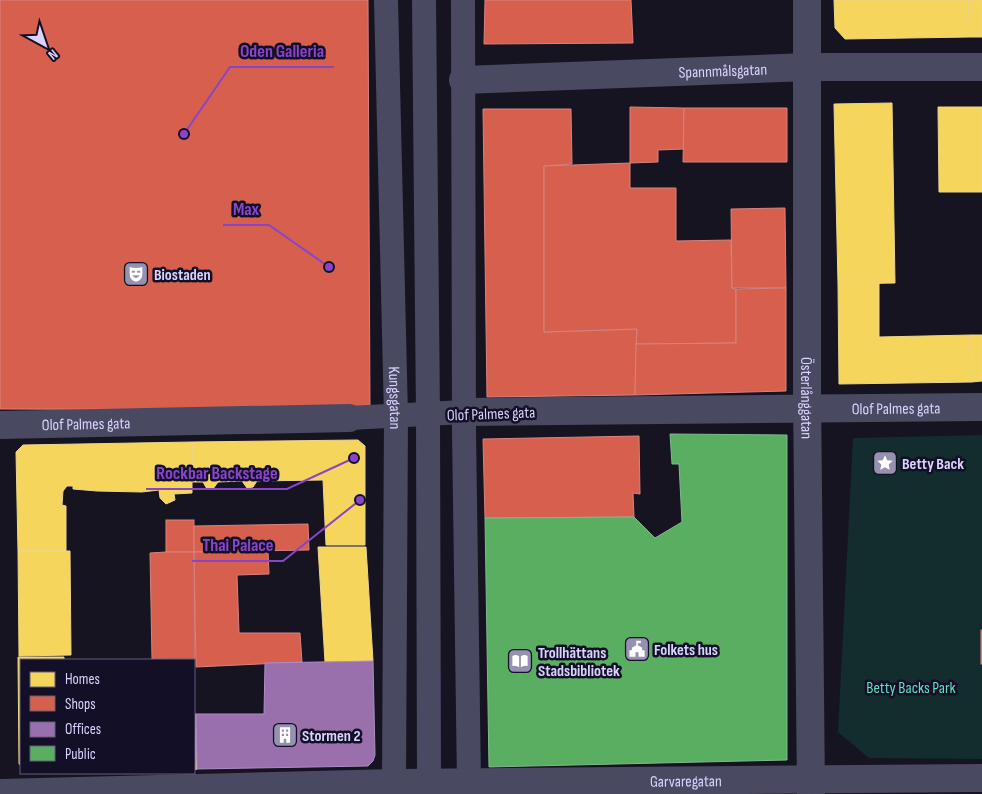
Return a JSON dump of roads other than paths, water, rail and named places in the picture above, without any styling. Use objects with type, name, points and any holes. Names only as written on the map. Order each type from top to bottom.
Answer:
[{"type":"street","name":"Kungsgatan","points":[[386,0],[396,416],[394,438],[394,788]]},
{"type":"street","name":"Kungsgatan","points":[[424,0],[429,783]]},
{"type":"street","points":[[463,0],[464,412],[469,788]]},
{"type":"street","name":"Österlånggatan","points":[[807,0],[807,408],[811,786]]},
{"type":"street","name":"Spannmålsgatan","points":[[463,80],[808,68],[982,67]]},
{"type":"street","name":"Olof Palmes gata","points":[[0,425],[350,418],[464,412],[982,407]]},
{"type":"street","name":"Garvaregatan","points":[[0,793],[394,788],[429,783],[469,788],[811,786],[982,778]]},
{"type":"place","name":"Oden Galleria","points":[[184,134]]},
{"type":"place","name":"Max","points":[[329,267]]},
{"type":"place","name":"Biostaden","points":[[136,274]]},
{"type":"place","name":"Rockbar Backstage","points":[[354,458]]},
{"type":"place","name":"Betty Back","points":[[885,463]]},
{"type":"place","name":"Thai Palace","points":[[360,500]]},
{"type":"place","name":"Folkets hus","points":[[637,649]]},
{"type":"place","name":"Trollhättans Stadsbibliotek","points":[[520,661]]},
{"type":"place","name":"Stormen 2","points":[[285,735]]},
{"type":"park label","name":"Betty Backs Park","points":[[911,687]]}]
